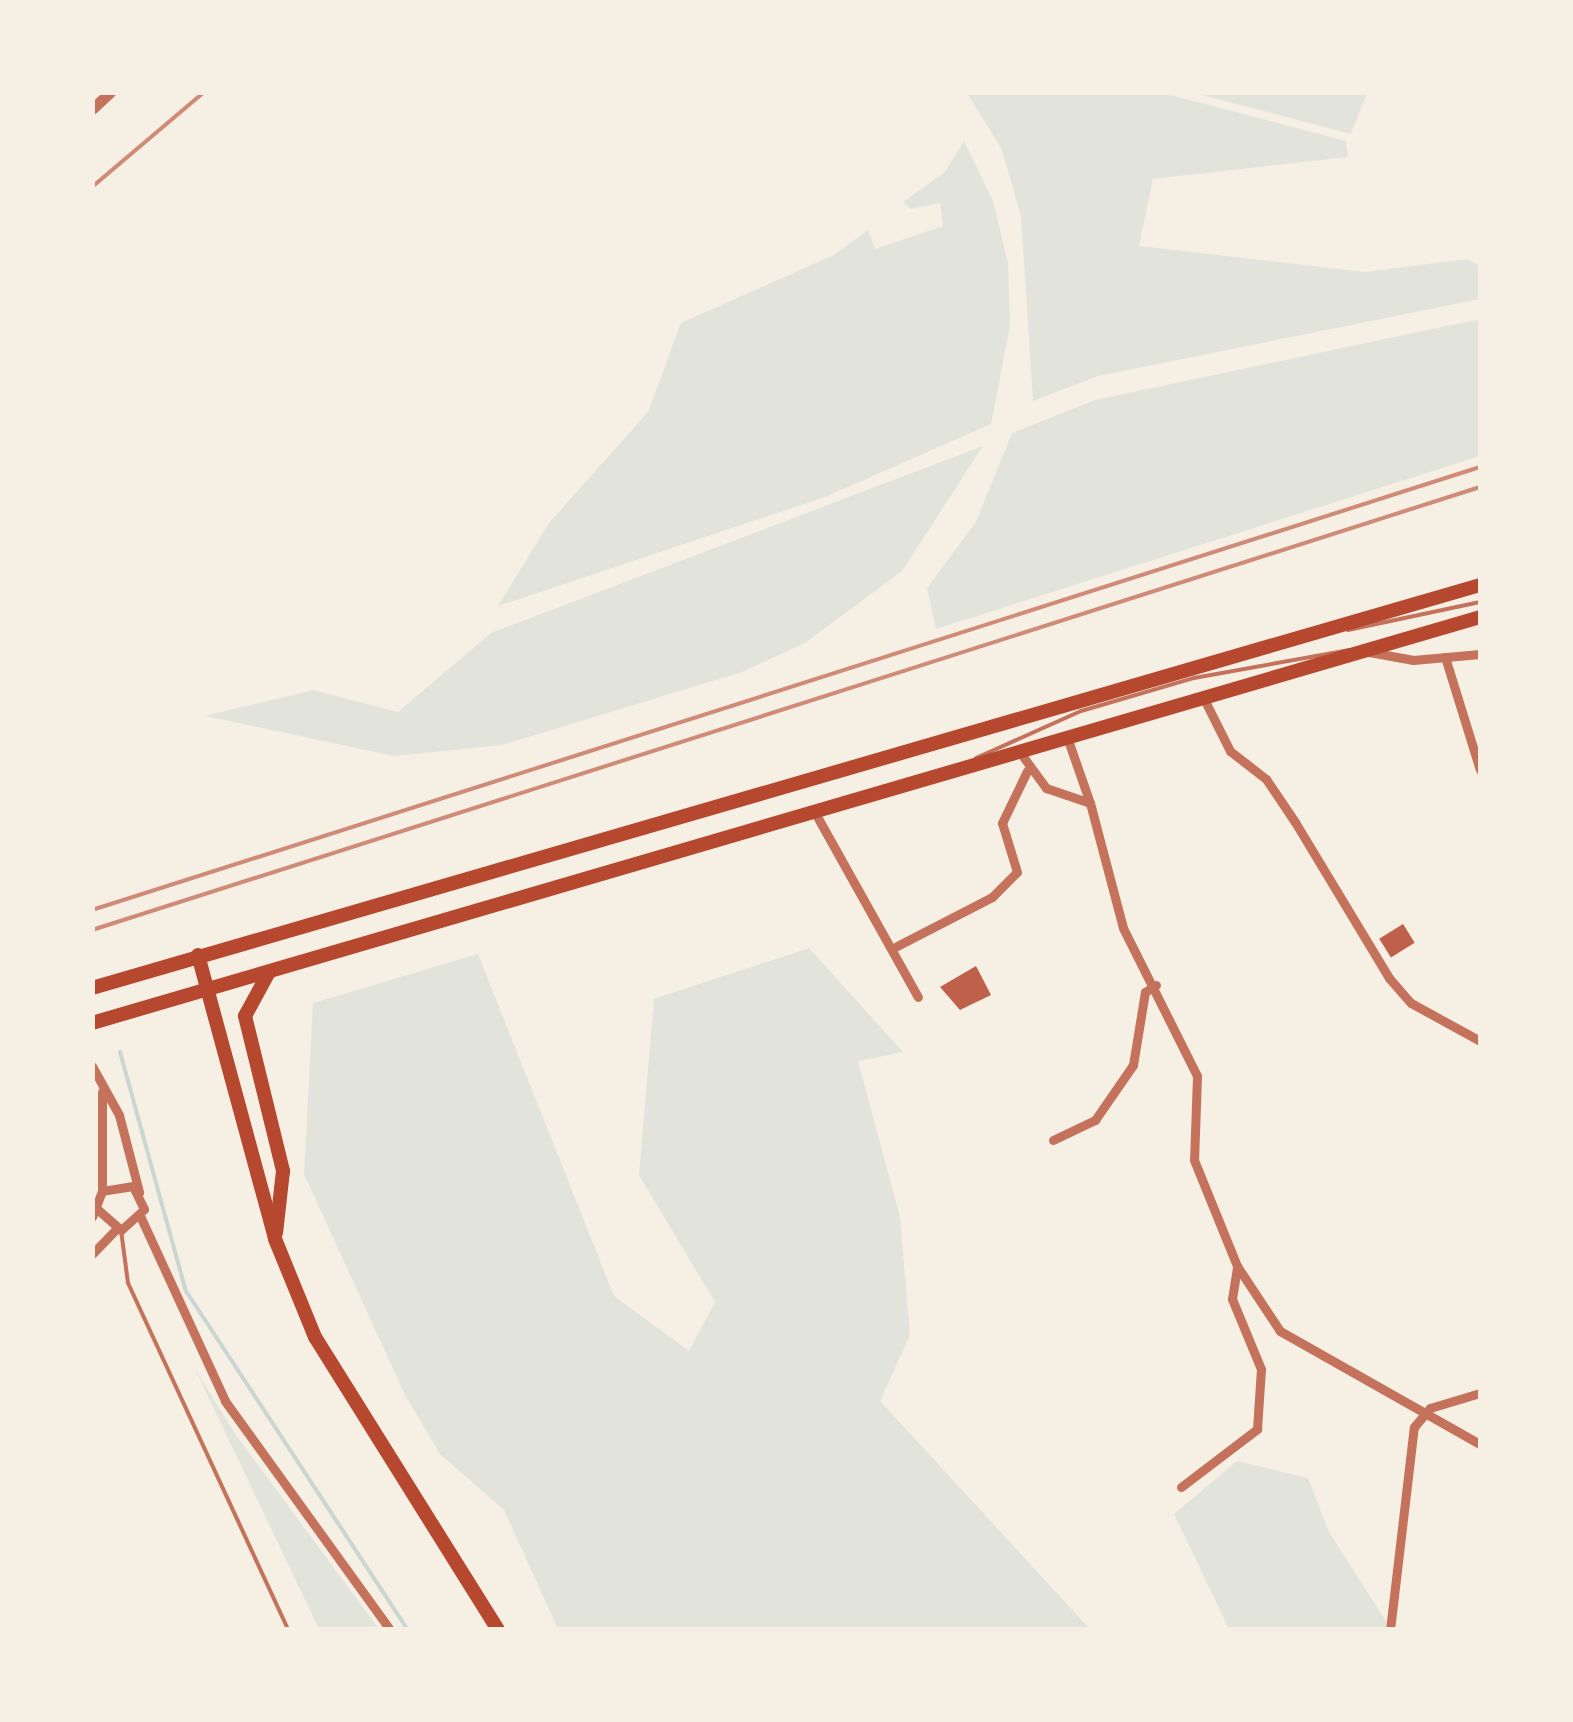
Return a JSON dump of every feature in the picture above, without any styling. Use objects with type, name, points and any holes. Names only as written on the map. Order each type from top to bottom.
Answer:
[{"type":"main road","points":[[92,988],[1480,585]]},
{"type":"main road","points":[[97,1022],[147,1011],[958,766],[1206,703],[1480,617]]},
{"type":"main road","points":[[198,955],[276,1238],[315,1337],[498,1630]]},
{"type":"main road","points":[[269,972],[246,1023],[283,1171],[276,1238]]},
{"type":"street","points":[[92,109],[110,92]]},
{"type":"street","points":[[1368,652],[1445,657],[1480,654]]},
{"type":"street","points":[[1445,657],[1480,770]]},
{"type":"street","points":[[1206,703],[1230,751],[1266,780],[1305,836],[1389,978],[1411,1004],[1480,1041]]},
{"type":"street","points":[[1068,740],[1090,804],[1123,928],[1156,986],[1196,1076],[1194,1160],[1237,1266],[1280,1332],[1430,1408],[1480,1444]]},
{"type":"street","points":[[1019,751],[1026,771],[1090,804]]},
{"type":"street","points":[[897,946],[992,898],[1017,872],[1002,823],[1026,771]]},
{"type":"street","points":[[814,811],[897,946],[918,996]]},
{"type":"street","points":[[1053,1140],[1095,1120],[1133,1065],[1144,992],[1156,986]]},
{"type":"street","points":[[92,1066],[102,1092],[119,1115],[139,1192],[141,1218],[226,1401],[390,1630]]},
{"type":"street","points":[[102,1092],[102,1191],[95,1213],[118,1230]]},
{"type":"street","points":[[102,1191],[125,1183],[139,1192]]},
{"type":"street","points":[[92,1254],[118,1230],[141,1218]]},
{"type":"street","points":[[1181,1487],[1257,1430],[1261,1369],[1232,1298],[1237,1266]]},
{"type":"street","points":[[1390,1630],[1414,1427],[1430,1408],[1480,1393]]},
{"type":"lane","points":[[1290,640],[1480,602]]},
{"type":"lane","points":[[958,766],[1080,711],[1194,678],[1368,652]]},
{"type":"lane","points":[[118,1230],[128,1282],[288,1630]]},
{"type":"shaded area","points":[[1367,92],[1351,134],[1194,93]]},
{"type":"shaded area","points":[[967,93],[1163,93],[1346,141],[1348,157],[1153,179],[1139,246],[1365,272],[1467,259],[1480,266],[1480,299],[1098,376],[1033,401],[1021,216],[1002,150]]},
{"type":"shaded area","points":[[964,141],[993,201],[1008,263],[1010,326],[991,424],[825,497],[498,606],[549,523],[648,412],[681,323],[834,255],[868,230],[875,249],[943,226],[940,203],[911,209],[903,202],[945,172]]},
{"type":"shaded area","points":[[1480,319],[1480,456],[936,629],[927,588],[976,522],[1012,433],[1095,400]]},
{"type":"shaded area","points":[[983,446],[902,571],[805,643],[742,672],[502,745],[394,756],[205,716],[313,690],[398,712],[491,633]]},
{"type":"shaded area","points":[[809,948],[903,1052],[858,1061],[900,1217],[910,1335],[880,1401],[1090,1629],[558,1629],[504,1510],[440,1454],[405,1395],[304,1174],[313,1003],[478,954],[614,1296],[689,1351],[715,1302],[639,1175],[654,999]]},
{"type":"shaded area","points":[[195,1369],[236,1435],[379,1629],[319,1629]]},
{"type":"shaded area","points":[[1237,1461],[1308,1478],[1329,1532],[1391,1629],[1229,1629],[1174,1514]]},
{"type":"building","points":[[1403,924],[1415,943],[1391,957],[1379,939]]},
{"type":"building","points":[[976,966],[991,995],[960,1010],[940,987]]},
{"type":"waterway","points":[[120,1052],[186,1291],[408,1630]]},
{"type":"railway","points":[[92,187],[204,92]]},
{"type":"railway","points":[[92,910],[1480,467]]},
{"type":"railway","points":[[92,930],[1480,487]]}]
